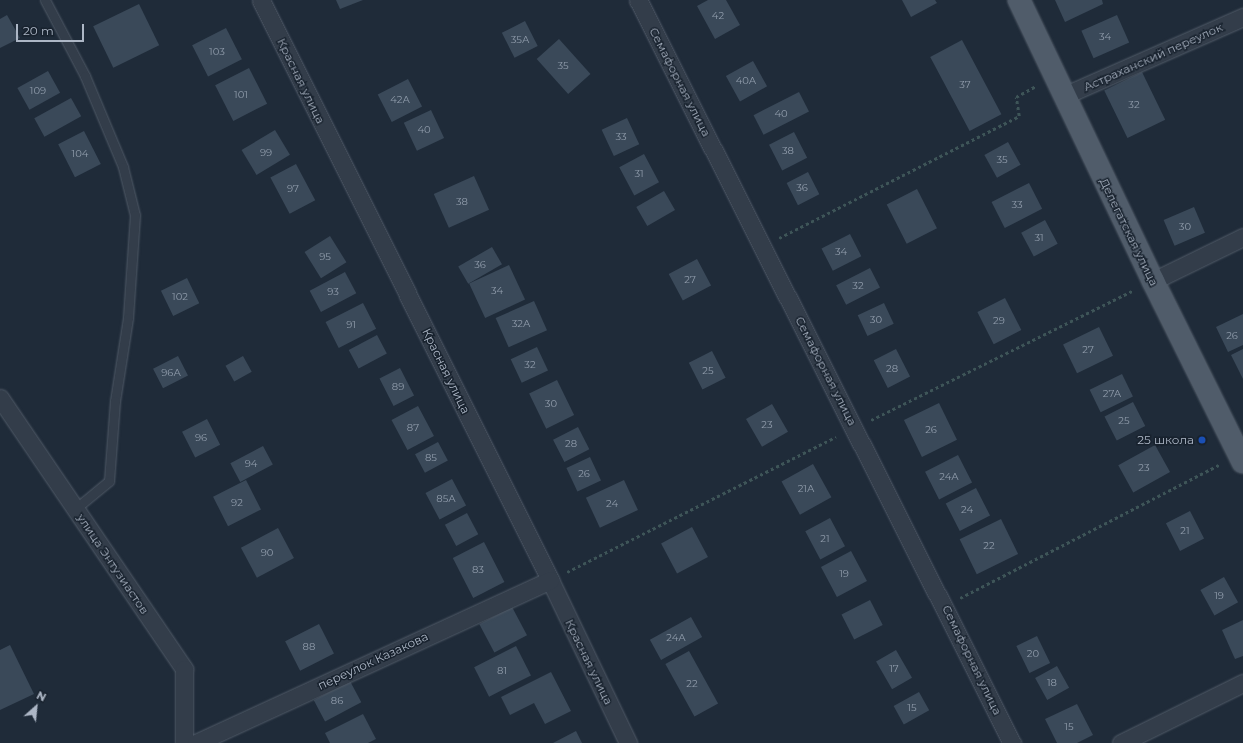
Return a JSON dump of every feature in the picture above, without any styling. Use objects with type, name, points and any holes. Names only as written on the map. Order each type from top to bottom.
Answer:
[{"type":"main road","name":"Делегатская улица","points":[[1019,0],[1063,96],[1153,281],[1242,456]]},
{"type":"street","name":"Красная улица","points":[[261,0],[550,580],[628,743]]},
{"type":"street","name":"Семафорная улица","points":[[638,0],[945,606],[1012,743]]},
{"type":"street","name":"Астраханский переулок","points":[[1063,96],[1243,17]]},
{"type":"street","points":[[1153,281],[1243,237]]},
{"type":"street","name":"улица Энтузиастов","points":[[0,398],[184,669],[184,743]]},
{"type":"street","name":"переулок Казакова","points":[[196,743],[550,580]]},
{"type":"street","points":[[1121,743],[1243,683]]},
{"type":"lane","points":[[45,0],[85,76],[123,167],[135,214],[128,318],[115,401],[109,481],[75,509]]},
{"type":"path","points":[[762,246],[1019,116],[1016,97],[1054,77]]},
{"type":"path","points":[[945,606],[1242,456]]},
{"type":"building","points":[[336,0],[363,0],[340,9]]},
{"type":"building","points":[[708,0],[726,0],[740,25],[715,39],[697,6]]},
{"type":"building","points":[[902,0],[935,0],[937,3],[911,17]]},
{"type":"building","points":[[1055,0],[1102,0],[1103,4],[1065,22]]},
{"type":"building","points":[[139,4],[159,45],[113,68],[93,26]]},
{"type":"building","points":[[7,15],[20,38],[0,48],[0,19]]},
{"type":"building","points":[[1117,15],[1129,42],[1094,58],[1081,31]]},
{"type":"building","points":[[525,21],[538,46],[515,58],[502,33]]},
{"type":"building","points":[[226,28],[242,59],[208,76],[192,45]]},
{"type":"building","points":[[559,39],[590,74],[568,94],[537,59]]},
{"type":"building","points":[[962,40],[1001,114],[970,131],[930,57]]},
{"type":"building","points":[[753,61],[767,86],[740,101],[726,76]]},
{"type":"building","points":[[249,68],[267,104],[233,121],[215,85]]},
{"type":"building","points":[[48,71],[60,93],[30,110],[17,88]]},
{"type":"building","points":[[1142,72],[1165,120],[1127,138],[1104,90]]},
{"type":"building","points":[[408,79],[422,107],[392,122],[378,94]]},
{"type":"building","points":[[799,92],[809,112],[764,135],[754,115]]},
{"type":"building","points":[[71,98],[81,116],[44,137],[34,118]]},
{"type":"building","points":[[431,110],[444,138],[417,151],[404,123]]},
{"type":"building","points":[[627,118],[639,144],[614,156],[602,130]]},
{"type":"building","points":[[275,130],[290,155],[257,175],[242,150]]},
{"type":"building","points":[[84,131],[101,164],[75,177],[58,144]]},
{"type":"building","points":[[794,132],[807,158],[782,171],[769,145]]},
{"type":"building","points":[[1008,142],[1021,165],[997,178],[984,155]]},
{"type":"building","points":[[644,154],[659,182],[634,195],[619,167]]},
{"type":"building","points":[[296,164],[315,200],[290,214],[270,178]]},
{"type":"building","points":[[808,172],[819,194],[798,205],[787,183]]},
{"type":"building","points":[[474,176],[489,210],[449,228],[434,194]]},
{"type":"building","points":[[1029,183],[1042,209],[1005,228],[992,202]]},
{"type":"building","points":[[917,189],[937,228],[907,244],[887,204]]},
{"type":"building","points":[[664,191],[675,210],[647,226],[636,207]]},
{"type":"building","points":[[1194,207],[1205,233],[1175,246],[1164,220]]},
{"type":"building","points":[[1045,220],[1058,244],[1034,257],[1021,233]]},
{"type":"building","points":[[850,234],[861,256],[833,271],[821,249]]},
{"type":"building","points":[[330,236],[346,262],[321,278],[305,252]]},
{"type":"building","points":[[492,247],[502,264],[468,284],[458,266]]},
{"type":"building","points":[[697,259],[711,285],[683,301],[669,274]]},
{"type":"building","points":[[509,265],[525,299],[485,318],[469,284]]},
{"type":"building","points":[[870,268],[880,288],[846,305],[836,285]]},
{"type":"building","points":[[345,272],[356,293],[321,312],[310,291]]},
{"type":"building","points":[[187,278],[199,303],[173,316],[161,291]]},
{"type":"building","points":[[1005,298],[1021,330],[994,344],[977,312]]},
{"type":"building","points":[[534,301],[547,330],[509,347],[496,318]]},
{"type":"building","points":[[363,303],[376,329],[339,348],[326,322]]},
{"type":"building","points":[[884,303],[894,324],[867,336],[858,315]]},
{"type":"building","points":[[1243,314],[1243,345],[1228,352],[1216,327]]},
{"type":"building","points":[[1099,327],[1113,356],[1077,373],[1063,345]]},
{"type":"building","points":[[377,335],[387,354],[359,369],[349,350]]},
{"type":"building","points":[[537,347],[548,371],[522,383],[511,359]]},
{"type":"building","points":[[896,349],[910,377],[888,388],[874,360]]},
{"type":"building","points":[[1243,349],[1243,379],[1231,355]]},
{"type":"building","points":[[712,351],[726,378],[702,390],[689,363]]},
{"type":"building","points":[[178,356],[188,376],[163,388],[153,369]]},
{"type":"building","points":[[243,356],[252,372],[234,381],[226,366]]},
{"type":"building","points":[[400,368],[414,396],[394,406],[380,378]]},
{"type":"building","points":[[1122,374],[1133,396],[1101,412],[1090,390]]},
{"type":"building","points":[[557,380],[574,415],[546,429],[529,394]]},
{"type":"building","points":[[1133,402],[1145,426],[1117,441],[1104,417]]},
{"type":"building","points":[[939,403],[957,440],[922,457],[904,420]]},
{"type":"building","points":[[772,404],[788,432],[762,447],[746,419]]},
{"type":"building","points":[[418,406],[434,436],[407,450],[392,420]]},
{"type":"building","points":[[207,419],[220,445],[195,458],[182,432]]},
{"type":"building","points":[[578,427],[589,449],[564,462],[553,440]]},
{"type":"building","points":[[438,442],[448,461],[425,473],[415,454]]},
{"type":"building","points":[[1155,445],[1170,472],[1133,492],[1118,465]]},
{"type":"building","points":[[263,446],[273,465],[240,482],[230,463]]},
{"type":"building","points":[[958,455],[972,483],[939,499],[925,472]]},
{"type":"building","points":[[590,457],[601,481],[577,492],[566,468]]},
{"type":"building","points":[[813,464],[831,497],[800,515],[782,481]]},
{"type":"building","points":[[452,479],[466,505],[440,520],[426,493]]},
{"type":"building","points":[[246,480],[261,509],[228,526],[213,497]]},
{"type":"building","points":[[624,480],[638,510],[600,528],[586,498]]},
{"type":"building","points":[[976,488],[990,516],[960,531],[946,503]]},
{"type":"building","points":[[1190,511],[1204,539],[1180,551],[1166,523]]},
{"type":"building","points":[[467,513],[478,534],[456,546],[445,525]]},
{"type":"building","points":[[830,518],[845,546],[820,559],[805,531]]},
{"type":"building","points":[[1001,519],[1018,554],[977,574],[960,539]]},
{"type":"building","points":[[692,527],[708,557],[677,573],[661,543]]},
{"type":"building","points":[[278,528],[294,558],[257,578],[241,548]]},
{"type":"building","points":[[484,542],[504,582],[473,598],[453,558]]},
{"type":"building","points":[[851,551],[867,581],[837,597],[821,567]]},
{"type":"building","points":[[1224,577],[1238,602],[1214,615],[1200,590]]},
{"type":"building","points":[[870,600],[883,625],[854,639],[841,615]]},
{"type":"building","points":[[512,607],[527,635],[494,653],[479,624]]},
{"type":"building","points":[[691,617],[702,637],[661,660],[650,640]]},
{"type":"building","points":[[1243,620],[1243,656],[1235,659],[1222,630]]},
{"type":"building","points":[[319,624],[334,653],[300,671],[285,641]]},
{"type":"building","points":[[1037,636],[1050,663],[1029,673],[1016,646]]},
{"type":"building","points":[[10,645],[34,694],[0,710],[0,650]]},
{"type":"building","points":[[516,646],[531,675],[489,697],[474,667]]},
{"type":"building","points":[[896,650],[912,678],[892,689],[876,662]]},
{"type":"building","points":[[689,651],[718,703],[694,717],[665,664]]},
{"type":"building","points":[[1057,666],[1069,688],[1047,700],[1035,678]]},
{"type":"building","points":[[551,672],[571,711],[545,724],[534,703],[510,715],[501,697]]},
{"type":"building","points":[[350,681],[361,702],[325,721],[314,700]]},
{"type":"building","points":[[919,692],[929,710],[904,724],[894,706]]},
{"type":"building","points":[[1077,704],[1093,735],[1077,743],[1057,743],[1045,719]]},
{"type":"building","points":[[363,714],[376,739],[368,743],[330,743],[325,733]]},
{"type":"building","points":[[576,731],[582,743],[553,743]]},
{"type":"place","name":"25 школа","points":[[1202,440]]}]
